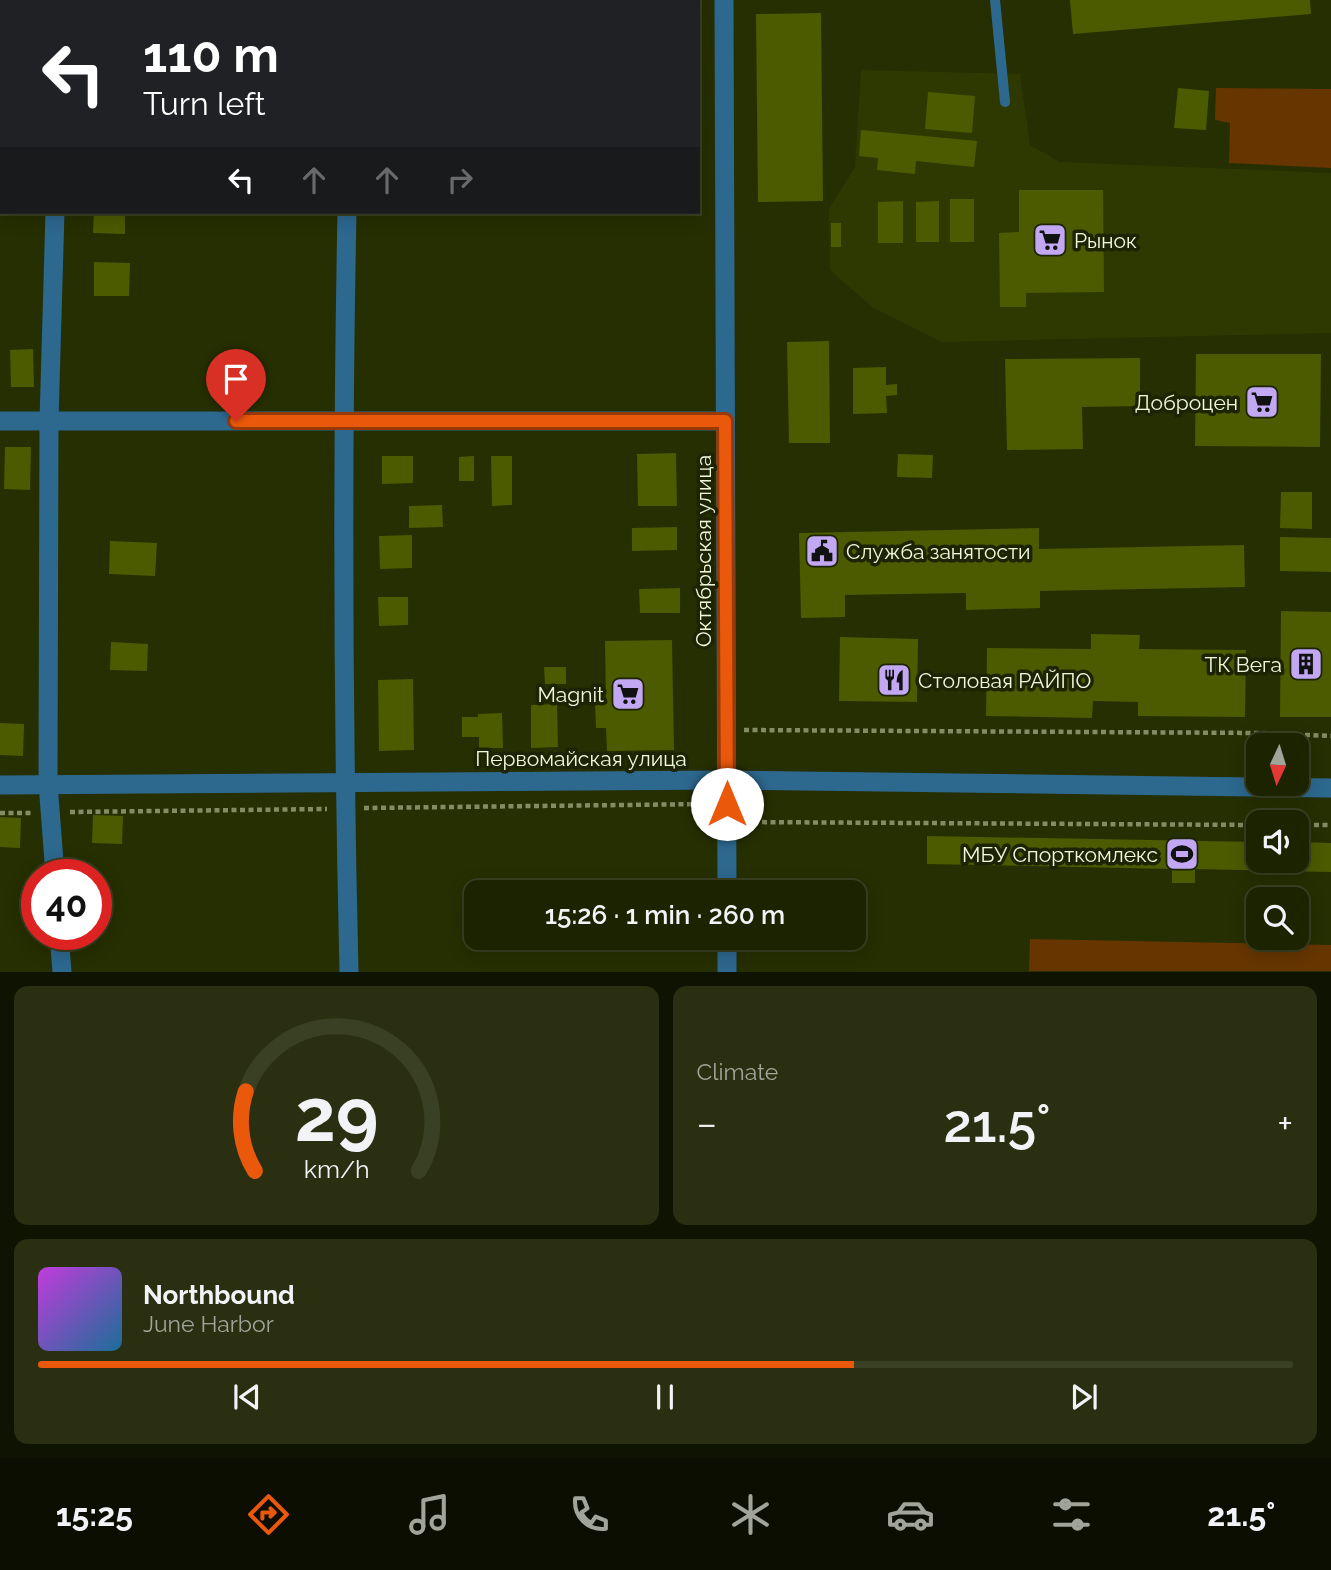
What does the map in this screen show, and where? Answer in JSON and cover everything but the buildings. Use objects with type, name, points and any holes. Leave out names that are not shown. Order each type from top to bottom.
[{"type":"street","name":"Октябрьская улица","points":[[724,0],[727,880]]},
{"type":"street","points":[[54,859],[48,783],[49,421],[55,214]]},
{"type":"street","points":[[347,214],[343,421],[344,782],[349,971]]},
{"type":"street","points":[[0,421],[725,421]]},
{"type":"street","name":"Первомайская улица","points":[[0,785],[727,780],[1331,788]]},
{"type":"street","points":[[60,950],[62,971]]},
{"type":"street","points":[[727,950],[727,971]]},
{"type":"lane","points":[[995,0],[1005,102]]},
{"type":"path","points":[[726,730],[1246,733],[1331,736]]},
{"type":"path","points":[[727,822],[1246,825]]},
{"type":"path","points":[[1309,825],[1331,825]]},
{"type":"shaded area","points":[[861,70],[1020,74],[1030,145],[1060,162],[1331,173],[1331,333],[942,342],[872,307],[830,270],[829,209],[855,167]]},
{"type":"shaded area","points":[[1216,88],[1331,89],[1331,168],[1229,163],[1230,123],[1215,120]]},
{"type":"shaded area","points":[[1030,939],[1246,943],[1246,950],[1309,950],[1309,945],[1331,945],[1331,971],[1029,971]]},
{"type":"place","name":"Рынок","points":[[1050,240]]},
{"type":"place","name":"Доброцен","points":[[1262,402]]},
{"type":"place","name":"Служба занятости","points":[[822,551]]},
{"type":"place","name":"ТК Вега","points":[[1306,664]]},
{"type":"place","name":"Столовая РАЙПО","points":[[894,680]]},
{"type":"place","name":"Magnit","points":[[628,694]]},
{"type":"place","name":"МБУ Спорткомлекс","points":[[1182,854]]},
{"type":"route","points":[[236,421],[725,421],[727,804]]}]
